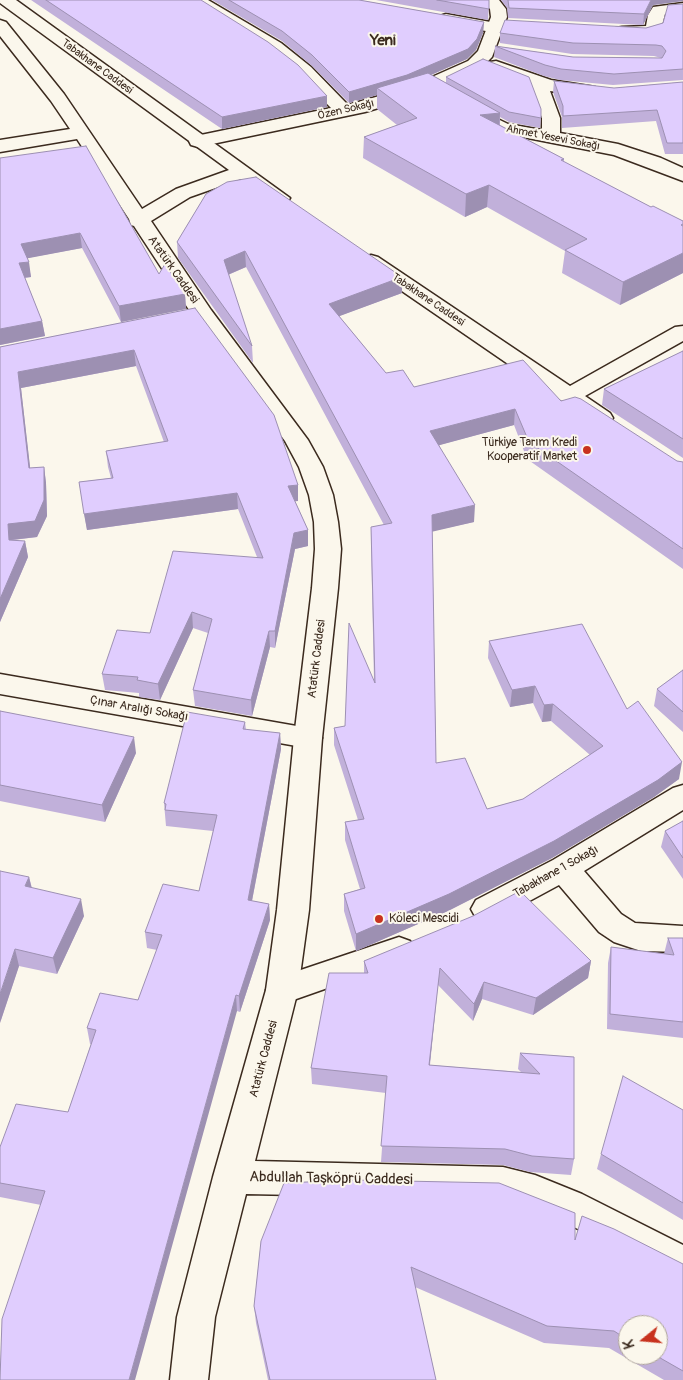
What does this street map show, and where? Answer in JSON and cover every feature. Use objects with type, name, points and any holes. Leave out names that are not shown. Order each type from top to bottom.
[{"type":"street","name":"Tabakhane Caddesi","points":[[6,0],[52,56],[198,141],[299,211]]},
{"type":"street","points":[[197,0],[244,26],[287,56],[344,111]]},
{"type":"street","points":[[491,0],[498,9],[497,26],[491,53],[538,82],[560,87],[605,92]]},
{"type":"street","points":[[612,37],[654,29],[656,15],[659,10],[683,8]]},
{"type":"street","points":[[431,16],[497,26],[517,25]]},
{"type":"street","name":"Atatürk Caddesi","points":[[0,25],[52,56],[83,146],[138,221],[194,316],[296,440],[311,467],[321,495],[326,522],[328,548],[308,738],[293,910],[282,990],[231,1177],[196,1317],[189,1380]]},
{"type":"street","name":"Özen Sokağı","points":[[198,141],[344,111],[429,86],[491,53]]},
{"type":"street","points":[[538,82],[552,118],[551,138]]},
{"type":"street","name":"Ahmet Yesevi Sokağı","points":[[429,86],[503,128],[637,156],[683,175]]},
{"type":"street","points":[[0,146],[83,146]]},
{"type":"street","points":[[0,163],[28,160]]},
{"type":"street","points":[[138,221],[167,201],[183,193],[242,172]]},
{"type":"street","name":"Tabakhane Caddesi","points":[[356,250],[617,428]]},
{"type":"street","points":[[568,396],[683,332]]},
{"type":"street","name":"Çınar Aralığı Sokağı","points":[[0,684],[308,738]]},
{"type":"street","name":"Tabakhane 1 Sokağı","points":[[460,922],[564,868],[683,796]]},
{"type":"street","points":[[564,868],[604,917],[625,933],[641,938],[683,939]]},
{"type":"street","points":[[282,990],[360,966],[426,938]]},
{"type":"street","name":"Abdullah Taşköprü Caddesi","points":[[231,1177],[502,1183],[535,1191],[569,1206],[683,1264]]},
{"type":"building","points":[[46,0],[201,0],[268,42],[298,65],[327,96],[222,117]]},
{"type":"building","points":[[229,0],[359,0],[484,22],[477,39],[468,49],[407,75],[349,92],[312,55],[282,31]]},
{"type":"building","points":[[437,0],[489,0],[489,9]]},
{"type":"building","points":[[508,0],[651,0],[644,14],[509,8]]},
{"type":"building","points":[[683,4],[683,69],[614,74],[561,69],[495,46],[573,57],[662,58],[666,51],[662,46],[656,45],[573,43],[500,33],[505,20],[646,28],[663,23],[668,5]]},
{"type":"building","points":[[483,59],[529,77],[541,109],[541,118],[509,112],[446,77]]},
{"type":"building","points":[[428,73],[500,113],[480,115],[651,207],[653,206],[683,221],[681,225],[683,226],[683,253],[623,282],[565,250],[587,239],[489,185],[466,194],[364,137],[417,118],[377,88]]},
{"type":"building","points":[[554,81],[614,88],[683,82],[683,143],[667,143],[657,110],[563,116],[563,106]]},
{"type":"building","points":[[86,146],[159,274],[165,264],[185,294],[119,306],[80,233],[21,244],[29,262],[19,263],[42,321],[0,329],[0,158]]},
{"type":"building","points":[[256,177],[402,277],[329,304],[386,373],[403,370],[414,387],[523,360],[561,401],[575,397],[581,399],[677,461],[683,462],[683,549],[529,442],[515,409],[430,431],[475,505],[432,515],[436,763],[465,758],[487,809],[523,799],[603,746],[553,704],[544,705],[535,686],[512,690],[489,641],[582,624],[627,709],[638,701],[682,762],[658,780],[554,841],[449,894],[356,934],[344,894],[365,888],[345,822],[364,819],[334,728],[345,726],[349,623],[375,683],[371,527],[392,523],[245,251],[224,260],[252,346],[177,242],[206,194],[227,182]]},
{"type":"building","points":[[195,308],[274,415],[298,485],[288,486],[308,530],[294,533],[275,631],[269,631],[251,700],[193,690],[212,619],[192,612],[158,684],[137,680],[138,677],[102,674],[117,630],[150,633],[173,551],[263,558],[237,493],[84,514],[79,482],[113,478],[106,451],[168,441],[134,350],[18,372],[29,468],[44,467],[44,500],[35,521],[8,524],[9,540],[25,541],[0,599],[0,347]]},
{"type":"building","points":[[683,351],[683,439],[604,389]]},
{"type":"building","points":[[683,670],[683,712],[657,689]]},
{"type":"building","points":[[0,711],[134,737],[102,805],[0,785]]},
{"type":"building","points":[[187,712],[245,722],[243,729],[280,733],[248,900],[269,904],[239,996],[236,995],[129,1380],[0,1380],[2,1319],[45,1191],[0,1183],[0,1147],[16,1104],[68,1112],[96,1030],[87,1028],[100,993],[138,1000],[162,935],[145,932],[163,884],[199,891],[217,815],[165,810],[166,804],[164,803]]},
{"type":"building","points":[[683,821],[683,858],[665,831]]},
{"type":"building","points":[[0,871],[29,877],[25,886],[81,899],[53,958],[15,949],[0,994]]},
{"type":"building","points":[[520,891],[591,961],[536,998],[484,982],[474,1004],[440,968],[429,1065],[540,1074],[520,1053],[574,1057],[574,1159],[532,1156],[505,1149],[381,1146],[387,1076],[311,1068],[329,973],[368,973],[364,961],[473,916]]},
{"type":"building","points":[[668,938],[683,938],[683,1022],[610,1014],[611,947],[674,955]]},
{"type":"building","points":[[623,1076],[683,1110],[683,1203],[601,1154]]},
{"type":"building","points":[[354,1180],[499,1183],[575,1213],[575,1240],[582,1216],[614,1229],[683,1264],[683,1371],[668,1362],[668,1315],[618,1315],[618,1334],[614,1331],[547,1326],[411,1267],[436,1380],[270,1380],[254,1306],[261,1241],[284,1183]]},
{"type":"place","name":"Türkiye Tarım Kredi Kooperatif Market","points":[[587,450]]},
{"type":"place","name":"Köleci Mescidi","points":[[379,919]]},
{"type":"district","name":"Yeni","points":[[383,41]]}]
